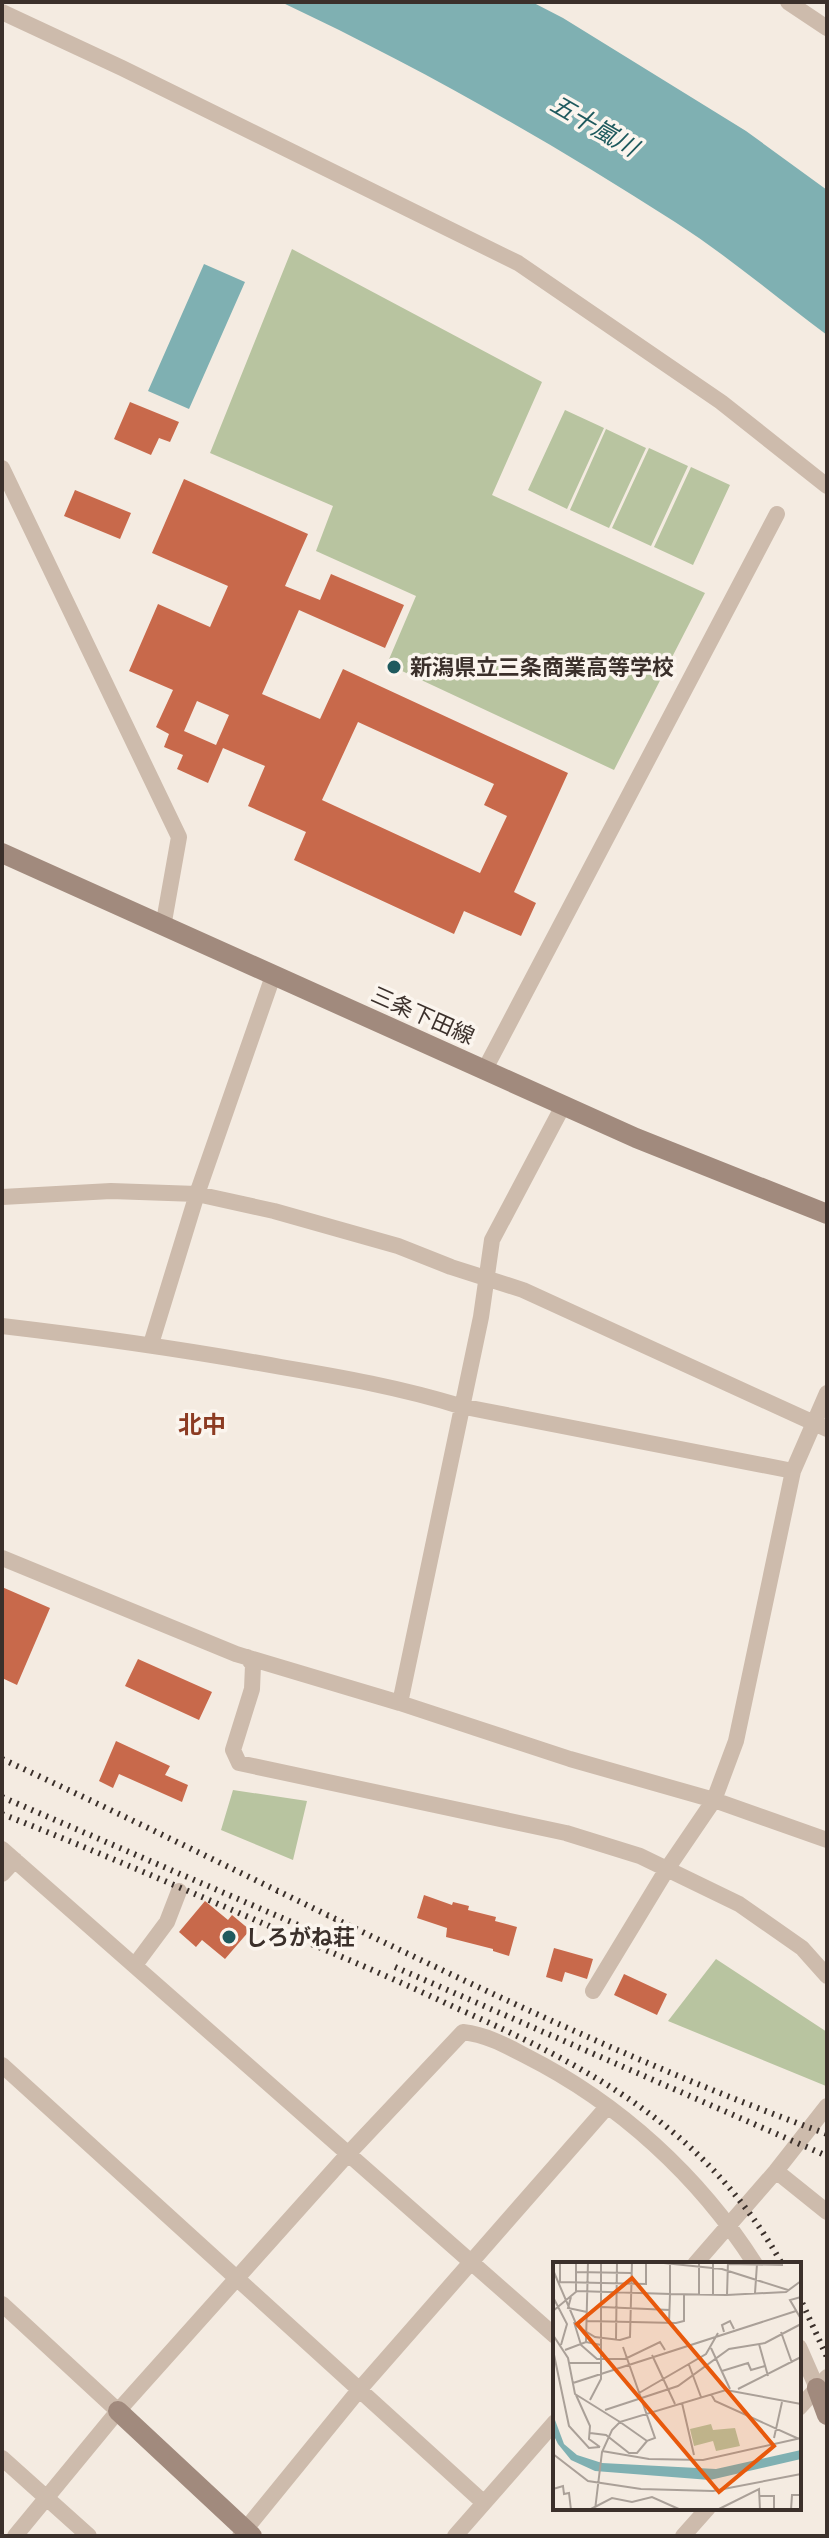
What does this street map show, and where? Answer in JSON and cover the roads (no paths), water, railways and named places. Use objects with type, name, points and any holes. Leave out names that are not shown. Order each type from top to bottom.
[{"type":"main road","name":"三条下田線","points":[[2,853],[636,1138],[827,1214]]},
{"type":"main road","points":[[822,2383],[827,2415]]},
{"type":"main road","points":[[118,2411],[246,2534]]},
{"type":"street","points":[[788,2],[827,28]]},
{"type":"street","points":[[2,12],[518,263],[721,402],[827,486]]},
{"type":"street","points":[[2,468],[179,837],[163,927]]},
{"type":"street","points":[[485,1069],[777,514]]},
{"type":"street","points":[[151,1344],[197,1194],[273,976]]},
{"type":"street","points":[[400,1703],[481,1317],[492,1240],[564,1104]]},
{"type":"street","points":[[2,1197],[111,1191],[197,1194],[274,1211],[384,1242],[523,1290],[821,1427]]},
{"type":"street","points":[[2,1326],[151,1344],[421,1394],[460,1406],[793,1471]]},
{"type":"street","points":[[593,1991],[667,1869],[714,1800],[736,1741],[793,1471],[821,1427],[827,1393]]},
{"type":"street","points":[[2,1558],[82,1593],[247,1657],[570,1759],[714,1800],[827,1840]]},
{"type":"street","points":[[247,1657],[253,1665],[252,1689],[233,1750],[239,1763],[566,1833],[640,1856],[739,1904],[802,1948],[827,1976]]},
{"type":"street","points":[[2,1874],[8,1854],[553,2334]]},
{"type":"street","points":[[135,1965],[167,1922],[179,1891]]},
{"type":"street","points":[[15,2536],[118,2411],[348,2154],[463,2032],[484,2035],[566,2077],[607,2107],[673,2160],[729,2225],[754,2262]]},
{"type":"street","points":[[2,2065],[484,2503]]},
{"type":"street","points":[[697,2262],[776,2171],[827,2106]]},
{"type":"street","points":[[246,2534],[359,2390],[607,2107]]},
{"type":"street","points":[[776,2171],[827,2212]]},
{"type":"street","points":[[2,2304],[118,2411]]},
{"type":"street","points":[[801,2350],[822,2383],[801,2406]]},
{"type":"street","points":[[455,2536],[553,2424]]},
{"type":"street","points":[[2,2458],[89,2536]]},
{"type":"street","points":[[683,2536],[706,2510]]},
{"type":"water","name":"五十嵐川","points":[[281,2],[532,2],[563,18],[746,131],[827,190],[827,335],[695,235],[579,162],[432,78]]},
{"type":"water","points":[[204,264],[245,282],[189,409],[148,391]]},
{"type":"railway","points":[[2,1759],[513,2003],[617,2050],[827,2134]]},
{"type":"railway","points":[[2,1797],[340,1943]]},
{"type":"railway","points":[[2,1814],[398,1982],[552,2053],[598,2079],[641,2107],[681,2139],[718,2175],[752,2217],[781,2262]]},
{"type":"railway","points":[[395,1967],[827,2156]]},
{"type":"railway","points":[[801,2300],[827,2357]]},
{"type":"place","name":"新潟県立三条商業高等学校","points":[[394,667]]},
{"type":"place","name":"しろがね荘","points":[[229,1937]]},
{"type":"district","name":"北中","points":[[202,1425]]}]
